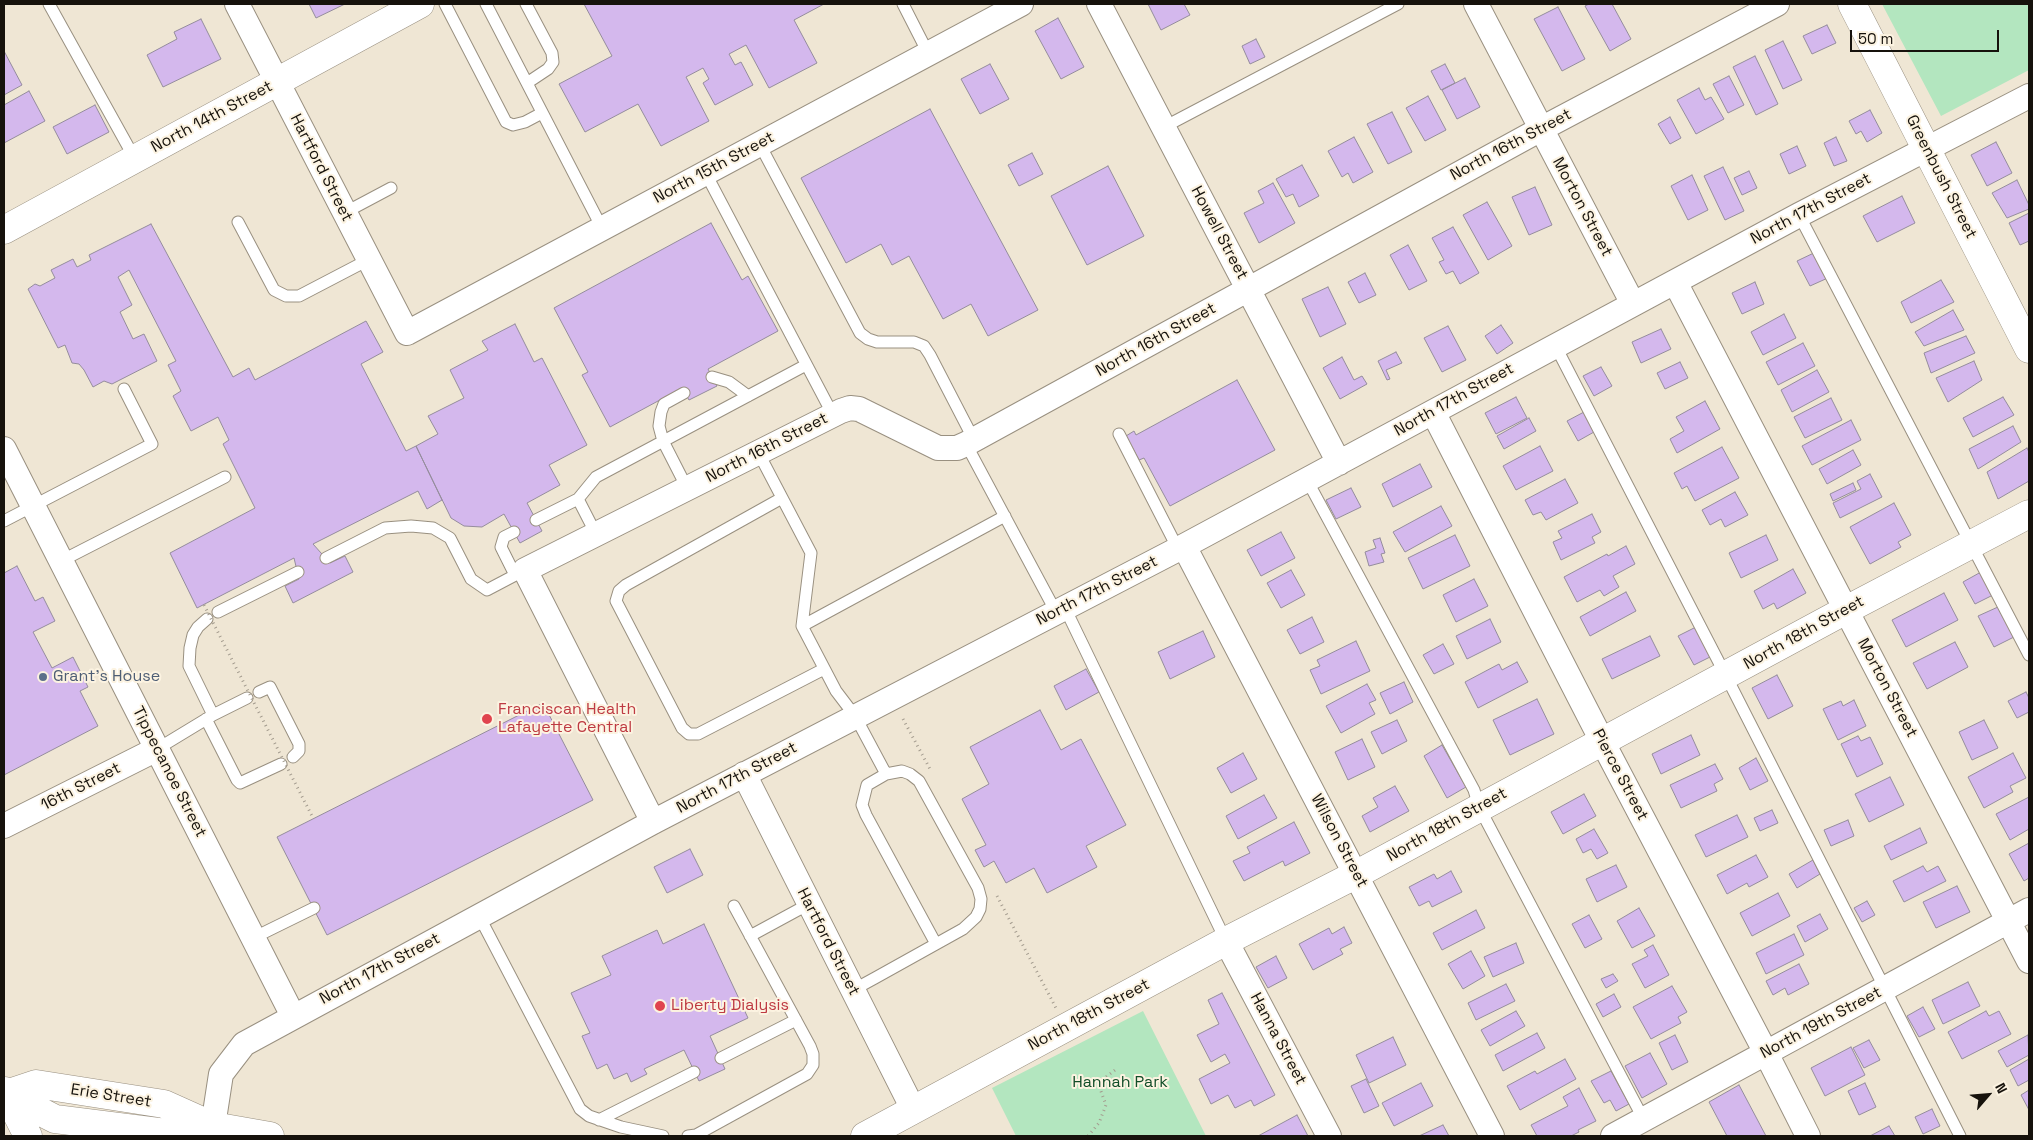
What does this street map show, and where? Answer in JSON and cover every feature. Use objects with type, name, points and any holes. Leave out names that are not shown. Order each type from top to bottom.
[{"type":"main road","name":"North 14th Street","points":[[4,230],[420,4]]},
{"type":"main road","name":"Greenbush Street","points":[[1852,4],[2029,349]]},
{"type":"main road","name":"North 18th Street","points":[[865,1136],[1226,941],[1357,874],[1846,610],[2029,514]]},
{"type":"main road","name":"Erie Street","points":[[5,1092],[36,1084],[164,1104],[214,1126],[270,1136]]},
{"type":"main road","points":[[5,1092],[28,1136]]},
{"type":"street","name":"Hartford Street","points":[[237,4],[406,333]]},
{"type":"street","name":"North 15th Street","points":[[406,333],[1021,4]]},
{"type":"street","name":"Howell Street","points":[[1099,4],[1339,463]]},
{"type":"street","name":"Morton Street","points":[[1476,4],[1633,304]]},
{"type":"street","name":"North 16th Street","points":[[520,572],[758,452],[850,408],[859,409],[938,448],[957,448],[1541,129],[1777,4]]},
{"type":"street","name":"North 17th Street","points":[[214,1126],[221,1074],[244,1044],[293,1016],[653,822],[1181,548],[1555,345],[1926,148],[2029,96]]},
{"type":"street","name":"Morton Street","points":[[1674,282],[2029,961]]},
{"type":"street","name":"Pierce Street","points":[[1433,412],[1808,1136]]},
{"type":"street","name":"Tippecanoe Street","points":[[4,449],[293,1016]]},
{"type":"street","name":"Wilson Street","points":[[1181,548],[1357,874],[1492,1136]]},
{"type":"street","points":[[520,572],[653,822]]},
{"type":"street","name":"16th Street","points":[[4,826],[158,749]]},
{"type":"street","name":"Hartford Street","points":[[744,774],[913,1109]]},
{"type":"street","name":"North 19th Street","points":[[1613,1136],[2029,910]]},
{"type":"street","name":"Hanna Street","points":[[1226,941],[1330,1136]]},
{"type":"lane","points":[[49,4],[135,159]]},
{"type":"lane","points":[[444,4],[506,122],[513,125],[525,122],[542,113]]},
{"type":"lane","points":[[486,4],[602,228]]},
{"type":"lane","points":[[526,4],[552,53],[553,62],[548,69],[527,83]]},
{"type":"lane","points":[[903,4],[928,54]]},
{"type":"lane","points":[[1164,127],[1398,4]]},
{"type":"lane","points":[[759,143],[860,333],[868,340],[877,342],[914,342],[924,346],[930,355],[1005,516],[1060,610],[1226,941]]},
{"type":"lane","points":[[705,172],[833,415]]},
{"type":"lane","points":[[344,213],[391,188]]},
{"type":"lane","points":[[1799,215],[2029,655]]},
{"type":"lane","points":[[238,222],[274,290],[286,296],[299,296],[368,260]]},
{"type":"lane","points":[[1555,345],[1960,1136]]},
{"type":"lane","points":[[536,520],[578,499],[596,477],[806,365]]},
{"type":"lane","points":[[712,377],[729,382],[748,396]]},
{"type":"lane","points":[[4,521],[152,444],[124,389]]},
{"type":"lane","points":[[684,393],[664,404],[660,412],[659,426],[663,441],[687,488]]},
{"type":"lane","points":[[1119,434],[1181,548]]},
{"type":"lane","points":[[758,452],[811,553],[802,626],[836,691],[855,716],[886,774]]},
{"type":"lane","points":[[61,562],[225,477]]},
{"type":"lane","points":[[1307,480],[1474,790],[1479,808],[1644,1120]]},
{"type":"lane","points":[[782,498],[626,585],[619,591],[616,601],[682,728],[689,734],[698,734],[824,669]]},
{"type":"lane","points":[[578,499],[596,534]]},
{"type":"lane","points":[[802,626],[1005,516]]},
{"type":"lane","points":[[326,558],[385,528],[411,526],[433,528],[450,538],[471,579],[487,590],[520,572],[501,547],[504,537],[514,532]]},
{"type":"lane","points":[[218,612],[298,572]]},
{"type":"lane","points":[[207,619],[198,627],[193,635],[189,666],[237,780],[240,783],[244,783],[281,764]]},
{"type":"lane","points":[[259,692],[270,687],[299,744],[299,751],[293,757]]},
{"type":"lane","points":[[158,749],[209,717],[247,698]]},
{"type":"lane","points":[[853,990],[936,944],[970,924],[980,909],[981,899],[978,888],[920,781],[902,771],[886,774],[867,785],[862,805],[936,944]]},
{"type":"lane","points":[[750,936],[809,904]]},
{"type":"lane","points":[[688,1136],[696,1135],[807,1074],[813,1065],[814,1054],[734,906]]},
{"type":"lane","points":[[253,938],[314,908]]},
{"type":"lane","points":[[479,916],[580,1109],[589,1116],[599,1120],[663,1136]]},
{"type":"lane","points":[[721,1058],[796,1020]]},
{"type":"lane","points":[[599,1120],[694,1072]]},
{"type":"path","points":[[204,605],[313,818]]},
{"type":"path","points":[[1088,1136],[1099,1123],[1106,1104],[1098,1083],[1115,1070]]},
{"type":"green space","points":[[1882,4],[2029,4],[2029,70],[1941,116]]},
{"type":"green space","name":"Hannah Park","points":[[1143,1011],[1206,1136],[1016,1136],[992,1088]]},
{"type":"building","points":[[309,4],[345,4],[316,18]]},
{"type":"building","points":[[584,4],[824,4],[794,20],[817,63],[769,88],[746,45],[729,54],[735,65],[741,62],[753,85],[715,105],[703,83],[709,79],[703,68],[686,77],[709,121],[661,146],[638,104],[585,132],[559,84],[612,56]]},
{"type":"building","points":[[1148,4],[1184,4],[1190,15],[1161,30]]},
{"type":"building","points":[[1589,4],[1612,4],[1631,39],[1610,51],[1585,6]]},
{"type":"building","points":[[1558,7],[1585,59],[1562,71],[1534,19]]},
{"type":"building","points":[[1058,18],[1084,67],[1061,79],[1035,31]]},
{"type":"building","points":[[201,19],[221,59],[163,87],[147,55],[177,39],[174,32]]},
{"type":"building","points":[[1827,25],[1836,43],[1812,54],[1803,36]]},
{"type":"building","points":[[1256,39],[1265,57],[1250,64],[1242,46]]},
{"type":"building","points":[[1783,41],[1802,80],[1783,89],[1765,50]]},
{"type":"building","points":[[4,51],[22,85],[4,95]]},
{"type":"building","points":[[1755,56],[1778,104],[1756,115],[1733,67]]},
{"type":"building","points":[[990,64],[1009,99],[980,114],[961,79]]},
{"type":"building","points":[[1445,64],[1455,83],[1441,90],[1431,71]]},
{"type":"building","points":[[1729,76],[1744,105],[1728,113],[1713,84]]},
{"type":"building","points":[[1465,78],[1480,107],[1457,119],[1442,90]]},
{"type":"building","points":[[1699,88],[1705,100],[1711,97],[1724,119],[1696,134],[1677,100]]},
{"type":"building","points":[[29,91],[45,121],[4,143],[4,105]]},
{"type":"building","points":[[1428,96],[1446,130],[1425,141],[1406,108]]},
{"type":"building","points":[[95,105],[109,132],[67,154],[53,127]]},
{"type":"building","points":[[930,109],[1038,310],[988,336],[971,304],[943,319],[909,256],[892,265],[881,244],[846,263],[801,178]]},
{"type":"building","points":[[1870,110],[1882,133],[1867,142],[1861,131],[1856,134],[1849,121]]},
{"type":"building","points":[[1392,112],[1412,152],[1388,164],[1367,124]]},
{"type":"building","points":[[1670,117],[1681,138],[1670,144],[1658,124]]},
{"type":"building","points":[[1354,137],[1373,172],[1353,183],[1348,173],[1342,177],[1328,151]]},
{"type":"building","points":[[1836,137],[1847,161],[1834,166],[1824,143]]},
{"type":"building","points":[[1996,142],[2012,173],[1987,186],[1971,155]]},
{"type":"building","points":[[1797,146],[1806,166],[1789,174],[1780,154]]},
{"type":"building","points":[[1032,153],[1043,174],[1019,186],[1008,165]]},
{"type":"building","points":[[1302,165],[1319,196],[1299,207],[1293,194],[1286,197],[1276,179]]},
{"type":"building","points":[[1108,166],[1144,236],[1087,265],[1051,196]]},
{"type":"building","points":[[1723,167],[1744,211],[1725,220],[1704,176]]},
{"type":"building","points":[[1749,171],[1757,188],[1742,195],[1734,178]]},
{"type":"building","points":[[1692,175],[1708,210],[1688,220],[1671,186]]},
{"type":"building","points":[[2017,180],[2029,205],[2029,209],[2007,218],[1992,193]]},
{"type":"building","points":[[1273,183],[1295,223],[1259,243],[1244,213],[1264,203],[1258,191]]},
{"type":"building","points":[[1535,187],[1552,225],[1529,235],[1512,197]]},
{"type":"building","points":[[1902,196],[1915,223],[1877,242],[1863,216]]},
{"type":"building","points":[[1487,202],[1512,246],[1488,260],[1463,215]]},
{"type":"building","points":[[2029,213],[2029,241],[2020,245],[2009,223]]},
{"type":"building","points":[[711,223],[742,280],[748,276],[778,331],[708,369],[717,386],[689,400],[682,388],[610,427],[582,375],[588,372],[554,308]]},
{"type":"building","points":[[151,224],[233,377],[249,368],[255,380],[366,321],[383,352],[361,364],[406,451],[416,446],[442,500],[427,509],[418,491],[313,544],[330,563],[345,556],[353,572],[293,603],[285,586],[299,579],[294,558],[197,608],[170,553],[255,508],[223,444],[229,440],[218,417],[191,431],[173,396],[181,391],[168,365],[176,361],[129,270],[118,277],[132,305],[120,312],[133,339],[144,334],[157,361],[112,384],[104,381],[93,387],[79,364],[72,363],[65,345],[58,348],[28,289],[35,284],[40,286],[55,278],[51,270],[73,259],[77,267],[91,260],[89,255]]},
{"type":"building","points":[[1453,227],[1479,273],[1460,284],[1453,271],[1446,274],[1439,262],[1444,260],[1432,238]]},
{"type":"building","points":[[1408,245],[1427,281],[1409,290],[1390,255]]},
{"type":"building","points":[[1818,251],[1830,277],[1810,286],[1797,261]]},
{"type":"building","points":[[1365,273],[1376,295],[1359,303],[1348,282]]},
{"type":"building","points":[[1941,280],[1954,302],[1911,323],[1901,302]]},
{"type":"building","points":[[1755,282],[1764,304],[1742,314],[1732,293]]},
{"type":"building","points":[[1328,287],[1346,324],[1320,337],[1302,299]]},
{"type":"building","points":[[1953,310],[1964,330],[1924,346],[1915,332]]},
{"type":"building","points":[[1784,314],[1796,338],[1763,355],[1751,332]]},
{"type":"building","points":[[515,324],[534,362],[542,358],[587,445],[549,465],[560,485],[527,503],[542,531],[520,543],[504,514],[482,527],[464,526],[451,518],[416,446],[438,434],[428,416],[464,398],[450,370],[488,350],[482,341]]},
{"type":"building","points":[[1501,325],[1513,343],[1497,354],[1485,336]]},
{"type":"building","points":[[1448,326],[1466,360],[1442,372],[1424,338]]},
{"type":"building","points":[[1661,329],[1671,349],[1641,363],[1632,342]]},
{"type":"building","points":[[1966,336],[1975,353],[1931,373],[1924,353]]},
{"type":"building","points":[[1803,343],[1815,366],[1778,385],[1766,362]]},
{"type":"building","points":[[1396,352],[1402,363],[1386,370],[1390,379],[1387,380],[1378,361]]},
{"type":"building","points":[[1342,357],[1354,380],[1362,376],[1367,384],[1340,399],[1323,368]]},
{"type":"building","points":[[1974,361],[1982,380],[1948,402],[1936,378]]},
{"type":"building","points":[[1680,362],[1688,378],[1665,389],[1657,373]]},
{"type":"building","points":[[1601,367],[1612,386],[1594,396],[1583,376]]},
{"type":"building","points":[[1817,370],[1829,392],[1792,412],[1781,390]]},
{"type":"building","points":[[1237,380],[1275,450],[1170,506],[1144,458],[1139,460],[1126,436],[1134,431],[1136,435]]},
{"type":"building","points":[[1516,397],[1527,418],[1496,434],[1485,413]]},
{"type":"building","points":[[2003,397],[2014,415],[1973,437],[1963,418]]},
{"type":"building","points":[[1831,398],[1842,420],[1805,438],[1794,417]]},
{"type":"building","points":[[1705,401],[1720,429],[1677,453],[1670,439],[1684,431],[1676,417]]},
{"type":"building","points":[[1584,412],[1594,432],[1578,441],[1567,421]]},
{"type":"building","points":[[1529,418],[1536,431],[1504,449],[1497,436]]},
{"type":"building","points":[[1851,420],[1861,440],[1812,465],[1802,446]]},
{"type":"building","points":[[2013,426],[2021,442],[1978,469],[1969,449]]},
{"type":"building","points":[[1540,446],[1553,471],[1516,490],[1503,466]]},
{"type":"building","points":[[1722,447],[1739,478],[1695,501],[1687,486],[1682,489],[1674,473]]},
{"type":"building","points":[[2027,448],[2029,452],[2029,481],[1998,499],[1987,472]]},
{"type":"building","points":[[1853,450],[1861,465],[1827,484],[1819,469]]},
{"type":"building","points":[[1420,464],[1432,487],[1393,507],[1382,484]]},
{"type":"building","points":[[1870,474],[1882,497],[1840,518],[1833,503],[1861,489],[1857,481]]},
{"type":"building","points":[[1565,479],[1578,503],[1546,520],[1541,512],[1533,515],[1525,500]]},
{"type":"building","points":[[1853,483],[1856,490],[1833,501],[1830,494]]},
{"type":"building","points":[[1351,488],[1361,507],[1336,519],[1326,500]]},
{"type":"building","points":[[1735,492],[1748,515],[1725,527],[1721,519],[1710,525],[1702,510]]},
{"type":"building","points":[[1894,503],[1911,535],[1898,542],[1901,547],[1870,564],[1850,527]]},
{"type":"building","points":[[1441,506],[1452,526],[1405,552],[1393,532]]},
{"type":"building","points":[[1592,514],[1601,532],[1592,537],[1595,543],[1561,560],[1553,542],[1562,538],[1558,531]]},
{"type":"building","points":[[1281,532],[1295,558],[1261,576],[1247,550]]},
{"type":"building","points":[[1455,535],[1470,566],[1423,589],[1408,558]]},
{"type":"building","points":[[1766,535],[1778,560],[1741,578],[1729,553]]},
{"type":"building","points":[[1380,538],[1385,553],[1381,554],[1384,562],[1369,566],[1365,552],[1376,548],[1373,540]]},
{"type":"building","points":[[1626,546],[1635,564],[1613,576],[1619,587],[1604,596],[1600,590],[1577,602],[1564,577]]},
{"type":"building","name":"Grant's House","points":[[17,566],[35,601],[43,597],[55,621],[33,632],[52,668],[73,657],[88,687],[80,691],[98,726],[4,775],[4,573]]},
{"type":"building","points":[[1793,569],[1806,593],[1777,609],[1774,603],[1763,609],[1754,591]]},
{"type":"building","points":[[1291,570],[1305,595],[1281,608],[1267,583]]},
{"type":"building","points":[[1981,572],[1993,595],[1975,604],[1963,582]]},
{"type":"building","points":[[1474,579],[1488,606],[1456,622],[1443,595]]},
{"type":"building","points":[[1626,592],[1636,611],[1590,636],[1580,617]]},
{"type":"building","points":[[1944,593],[1958,620],[1906,647],[1892,620]]},
{"type":"building","points":[[1998,607],[2014,637],[1994,647],[1978,616]]},
{"type":"building","points":[[1312,617],[1324,642],[1300,654],[1287,630]]},
{"type":"building","points":[[1490,619],[1501,642],[1467,659],[1456,636]]},
{"type":"building","points":[[1696,627],[1712,656],[1694,665],[1678,636]]},
{"type":"building","points":[[1203,631],[1215,657],[1170,679],[1158,652]]},
{"type":"building","points":[[1650,636],[1660,656],[1612,679],[1602,659]]},
{"type":"building","points":[[1356,641],[1370,671],[1321,694],[1310,670],[1320,666],[1317,660]]},
{"type":"building","points":[[1955,642],[1968,667],[1927,689],[1913,663]]},
{"type":"building","points":[[1443,644],[1454,664],[1434,674],[1423,655]]},
{"type":"building","points":[[1517,662],[1528,682],[1478,708],[1465,682],[1499,664],[1502,670]]},
{"type":"building","points":[[1086,669],[1099,692],[1066,710],[1054,686]]},
{"type":"building","points":[[1777,675],[1793,706],[1768,719],[1752,688]]},
{"type":"building","points":[[1404,682],[1413,702],[1390,714],[1380,693]]},
{"type":"building","points":[[1367,684],[1376,700],[1369,703],[1375,714],[1341,733],[1326,706]]},
{"type":"building","points":[[2026,692],[2029,698],[2029,712],[2017,718],[2008,701]]},
{"type":"building","points":[[1537,699],[1554,734],[1510,755],[1493,720]]},
{"type":"building","points":[[1854,700],[1866,726],[1838,740],[1823,709],[1841,701],[1843,706]]},
{"type":"building","points":[[543,703],[593,800],[327,935],[277,837]]},
{"type":"building","points":[[1040,710],[1061,750],[1081,739],[1126,825],[1086,846],[1097,867],[1047,893],[1034,868],[1006,883],[994,861],[984,867],[975,850],[986,845],[962,799],[989,784],[970,747]]},
{"type":"building","points":[[1397,720],[1407,741],[1382,754],[1371,732]]},
{"type":"building","points":[[1984,720],[1998,748],[1972,760],[1959,732]]},
{"type":"building","points":[[1691,735],[1700,755],[1661,774],[1652,754]]},
{"type":"building","points":[[1858,736],[1861,741],[1870,737],[1883,764],[1857,777],[1841,744]]},
{"type":"building","points":[[1362,739],[1375,767],[1348,780],[1335,752]]},
{"type":"building","points":[[1442,745],[1466,787],[1447,798],[1424,756]]},
{"type":"building","points":[[1243,753],[1257,779],[1231,793],[1217,768]]},
{"type":"building","points":[[2013,753],[2026,778],[2010,786],[2013,792],[1984,808],[1968,777]]},
{"type":"building","points":[[1756,758],[1768,781],[1750,790],[1739,768]]},
{"type":"building","points":[[1715,764],[1723,779],[1714,784],[1717,791],[1681,808],[1670,785]]},
{"type":"building","points":[[1890,777],[1904,805],[1869,822],[1855,794]]},
{"type":"building","points":[[1395,786],[1409,811],[1370,832],[1362,816],[1378,807],[1373,798]]},
{"type":"building","points":[[1584,794],[1596,816],[1563,834],[1551,812]]},
{"type":"building","points":[[1264,795],[1277,818],[1238,839],[1226,816]]},
{"type":"building","points":[[2029,797],[2029,829],[2010,840],[1996,814]]},
{"type":"building","points":[[1772,810],[1778,823],[1760,831],[1754,818]]},
{"type":"building","points":[[1737,815],[1748,837],[1706,857],[1695,835]]},
{"type":"building","points":[[1848,820],[1854,836],[1831,846],[1824,830]]},
{"type":"building","points":[[1294,822],[1310,853],[1285,866],[1283,861],[1244,881],[1233,861],[1250,853],[1247,847]]},
{"type":"building","points":[[1920,828],[1927,843],[1891,860],[1884,846]]},
{"type":"building","points":[[1594,829],[1608,853],[1597,859],[1591,849],[1583,853],[1576,839]]},
{"type":"building","points":[[2029,843],[2029,878],[2024,881],[2009,854]]},
{"type":"building","points":[[690,849],[703,875],[667,893],[654,867]]},
{"type":"building","points":[[1756,855],[1768,877],[1749,887],[1747,883],[1727,894],[1717,875]]},
{"type":"building","points":[[1813,860],[1820,874],[1797,888],[1789,874]]},
{"type":"building","points":[[1616,865],[1627,887],[1597,902],[1586,879]]},
{"type":"building","points":[[1923,866],[1927,872],[1938,866],[1946,881],[1904,902],[1893,881]]},
{"type":"building","points":[[1451,871],[1462,892],[1432,907],[1429,901],[1419,906],[1409,887],[1434,874],[1437,879]]},
{"type":"building","points":[[1957,886],[1970,912],[1936,928],[1923,902]]},
{"type":"building","points":[[1778,893],[1790,916],[1752,936],[1740,913]]},
{"type":"building","points":[[1867,901],[1875,915],[1862,922],[1854,908]]},
{"type":"building","points":[[1639,908],[1655,936],[1632,948],[1617,921]]},
{"type":"building","points":[[1476,910],[1485,928],[1442,950],[1433,933]]},
{"type":"building","points":[[1820,914],[1828,929],[1805,942],[1797,926]]},
{"type":"building","points":[[1589,915],[1602,939],[1585,948],[1572,924]]},
{"type":"building","name":"Liberty Dialysis","points":[[704,924],[748,1018],[710,1036],[725,1069],[699,1081],[684,1050],[644,1069],[647,1074],[631,1082],[627,1073],[614,1079],[607,1064],[597,1069],[582,1036],[590,1033],[571,993],[611,975],[602,956],[657,930],[663,944]]},
{"type":"building","points":[[1344,927],[1352,943],[1340,949],[1343,954],[1313,970],[1299,944],[1329,928],[1332,934]]},
{"type":"building","points":[[1794,934],[1804,955],[1766,974],[1756,953]]},
{"type":"building","points":[[1516,943],[1524,963],[1493,977],[1484,957]]},
{"type":"building","points":[[1653,945],[1669,975],[1645,988],[1632,964],[1648,956],[1644,950]]},
{"type":"building","points":[[1471,951],[1485,976],[1463,989],[1448,964]]},
{"type":"building","points":[[1276,956],[1287,978],[1268,988],[1256,967]]},
{"type":"building","points":[[1799,964],[1809,984],[1788,995],[1785,988],[1773,995],[1766,981]]},
{"type":"building","points":[[1613,974],[1618,981],[1606,988],[1601,979]]},
{"type":"building","points":[[1968,982],[1980,1006],[1943,1024],[1932,1000]]},
{"type":"building","points":[[1506,984],[1515,1001],[1476,1020],[1468,1003]]},
{"type":"building","points":[[1672,986],[1687,1012],[1678,1017],[1681,1023],[1651,1039],[1633,1007]]},
{"type":"building","points":[[1222,993],[1275,1095],[1254,1106],[1251,1100],[1235,1108],[1228,1095],[1211,1104],[1199,1079],[1230,1063],[1225,1054],[1211,1062],[1197,1035],[1219,1024],[1208,1000]]},
{"type":"building","points":[[1614,994],[1621,1007],[1603,1017],[1596,1004]]},
{"type":"building","points":[[1923,1007],[1935,1029],[1919,1037],[1907,1016]]},
{"type":"building","points":[[1516,1011],[1525,1026],[1490,1046],[1481,1030]]},
{"type":"building","points":[[1986,1011],[1989,1016],[1999,1011],[2011,1034],[1962,1059],[1948,1032]]},
{"type":"building","points":[[1537,1033],[1545,1048],[1503,1071],[1495,1055]]},
{"type":"building","points":[[1675,1035],[1688,1062],[1672,1070],[1659,1043]]},
{"type":"building","points":[[2028,1035],[2029,1055],[2007,1067],[1998,1051]]},
{"type":"building","points":[[1393,1037],[1406,1065],[1369,1083],[1356,1055]]},
{"type":"building","points":[[1869,1040],[1880,1060],[1864,1068],[1853,1048]]},
{"type":"building","points":[[1851,1047],[1865,1075],[1825,1096],[1811,1068]]},
{"type":"building","points":[[1650,1053],[1667,1084],[1642,1098],[1625,1066]]},
{"type":"building","points":[[1565,1059],[1576,1079],[1520,1110],[1507,1086],[1535,1071],[1537,1074]]},
{"type":"building","points":[[2029,1059],[2029,1080],[2018,1086],[2010,1070]]},
{"type":"building","points":[[1611,1071],[1629,1104],[1616,1111],[1610,1100],[1604,1103],[1591,1081]]},
{"type":"building","points":[[1366,1079],[1379,1106],[1364,1113],[1351,1086]]},
{"type":"building","points":[[1421,1083],[1433,1106],[1394,1126],[1382,1103]]},
{"type":"building","points":[[1865,1083],[1876,1107],[1859,1115],[1848,1091]]},
{"type":"building","points":[[1739,1085],[1766,1136],[1727,1136],[1709,1102]]},
{"type":"building","points":[[1579,1088],[1596,1121],[1578,1130],[1579,1132],[1571,1136],[1537,1136],[1531,1125],[1568,1106],[1563,1097]]},
{"type":"building","points":[[2029,1090],[2029,1110],[2021,1095]]},
{"type":"building","points":[[1932,1109],[1940,1126],[1923,1134],[1915,1117]]},
{"type":"building","points":[[1297,1115],[1308,1136],[1258,1136]]},
{"type":"building","points":[[1443,1125],[1449,1136],[1419,1136]]},
{"type":"building","points":[[1889,1126],[1895,1136],[1870,1136]]},
{"type":"place","name":"Grant's House","points":[[43,677]]},
{"type":"place","name":"Franciscan Health Lafayette Central","points":[[487,719]]},
{"type":"place","name":"Liberty Dialysis","points":[[660,1006]]}]
